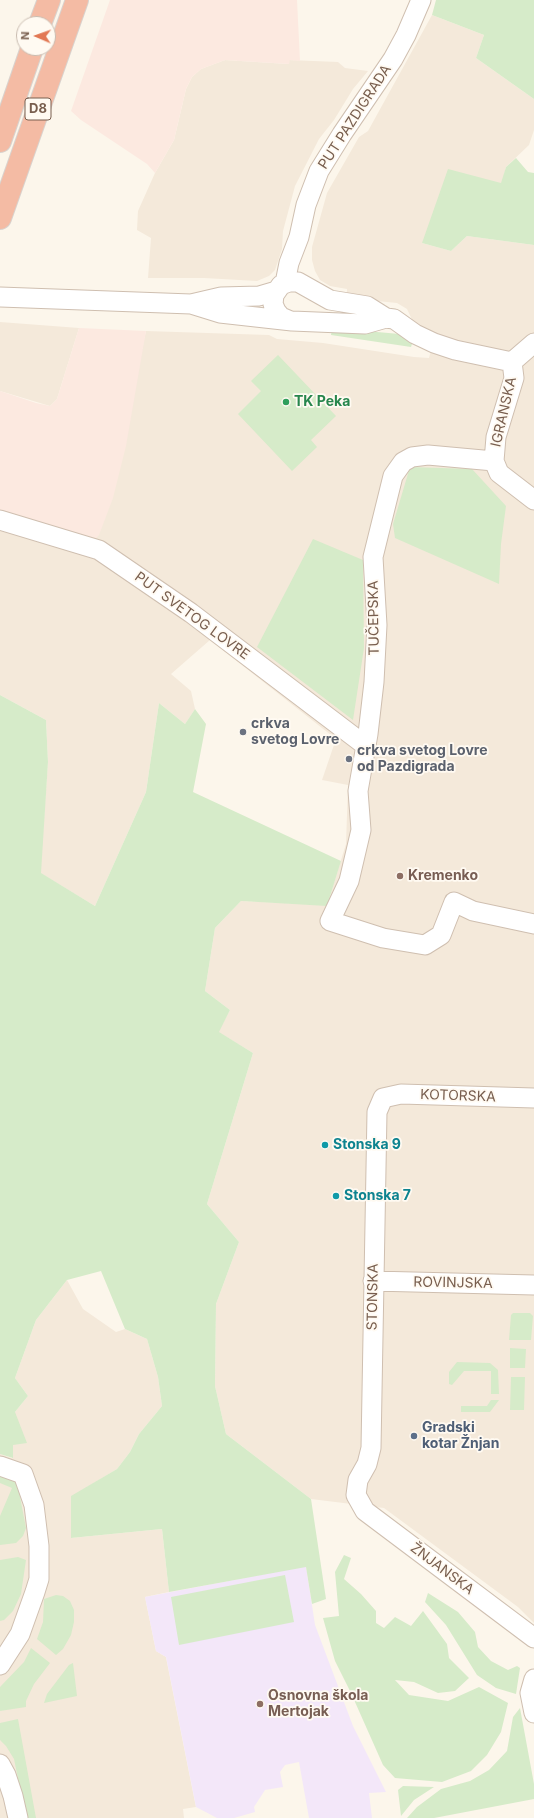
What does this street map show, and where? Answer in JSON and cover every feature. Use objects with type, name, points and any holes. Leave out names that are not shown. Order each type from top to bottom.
[{"type":"highway","name":"D8","points":[[0,218],[77,0]]},
{"type":"highway","name":"D8","points":[[0,141],[29,56]]},
{"type":"street","name":"PUT PAZDIGRADA","points":[[293,286],[289,263],[299,237],[306,205],[319,171],[393,59],[406,35],[421,0]]},
{"type":"street","points":[[293,286],[313,301],[311,309],[307,315],[292,320],[278,314],[274,308],[273,299],[293,286]]},
{"type":"street","points":[[191,304],[221,297],[258,296],[293,286],[330,300],[367,306],[386,318]]},
{"type":"street","points":[[0,297],[191,304],[220,313],[292,320],[365,324],[386,318],[394,319],[415,334],[434,344],[512,362],[517,356],[534,343]]},
{"type":"street","name":"IGRANSKA","points":[[494,462],[496,436],[514,378],[512,362]]},
{"type":"street","name":"TUČEPSKA","points":[[494,462],[428,455],[412,457],[404,462],[393,476],[373,557],[377,625],[374,682],[366,746],[358,790],[361,830],[349,881],[330,921],[383,938],[424,945],[441,934],[454,902],[473,911],[534,924]]},
{"type":"street","points":[[494,462],[500,473],[534,500]]},
{"type":"street","name":"PUT SVETOG LOVRE","points":[[0,520],[99,550],[190,613],[366,746]]},
{"type":"street","name":"KOTORSKA","points":[[383,1098],[401,1094],[534,1098]]},
{"type":"street","name":"STONSKA","points":[[356,1495],[358,1480],[368,1464],[371,1448],[377,1112],[383,1098]]},
{"type":"street","name":"ROVINJSKA","points":[[373,1281],[534,1285]]},
{"type":"street","points":[[0,1466],[23,1474],[34,1505],[39,1546],[39,1579],[20,1634],[0,1665]]},
{"type":"street","name":"ŽNJANSKA","points":[[356,1495],[365,1511],[534,1638]]},
{"type":"street","points":[[534,1679],[530,1693],[534,1713]]},
{"type":"street","points":[[0,1764],[6,1775],[18,1818]]},
{"type":"shaded area","points":[[110,0],[297,0],[300,61],[290,60],[289,64],[225,60],[201,69],[192,77],[186,89],[174,140],[155,173],[147,164],[81,120],[71,111]]},
{"type":"shaded area","points":[[432,15],[484,35],[476,58],[534,99],[534,130],[529,145],[506,167],[502,184],[422,243],[451,251],[467,236],[534,245],[534,1623],[518,1607],[384,1508],[311,1499],[226,1434],[215,1386],[216,1304],[239,1242],[207,1204],[253,1053],[218,1032],[230,1010],[205,991],[215,928],[241,901],[327,905],[346,844],[348,785],[322,780],[336,739],[210,640],[171,674],[191,691],[195,709],[185,724],[159,703],[146,792],[95,906],[40,873],[48,762],[46,720],[0,695],[0,512],[136,377],[146,331],[269,335],[277,339],[323,343],[429,358],[435,334],[416,328],[407,309],[397,303],[347,298],[347,289],[330,286],[320,280],[315,271],[312,260],[312,247],[327,193],[359,137],[368,131]]},
{"type":"shaded area","points":[[225,60],[289,64],[289,60],[338,62],[345,68],[368,71],[353,89],[334,120],[319,139],[295,186],[283,231],[282,249],[275,270],[269,276],[257,281],[204,278],[148,278],[151,238],[137,230],[138,211],[155,173],[174,140],[186,89],[192,77],[201,69]]},
{"type":"shaded area","points":[[0,322],[79,328],[57,399],[50,406],[0,391]]},
{"type":"shaded area","points":[[79,328],[146,331],[126,446],[113,498],[99,535],[91,544],[0,512],[0,391],[50,406],[57,399]]},
{"type":"shaded area","points":[[67,1280],[83,1309],[116,1332],[125,1329],[147,1339],[158,1377],[162,1406],[139,1434],[130,1452],[117,1469],[71,1497],[71,1538],[162,1529],[169,1592],[145,1597],[156,1651],[166,1657],[196,1807],[183,1809],[184,1818],[0,1818],[0,1454],[12,1458],[15,1412],[28,1396],[15,1378],[36,1320]]},
{"type":"shaded area","name":"Osnovna škola Mertojak","points":[[306,1566],[315,1625],[353,1726],[386,1792],[369,1793],[372,1818],[309,1818],[299,1762],[285,1765],[280,1772],[283,1787],[265,1790],[254,1807],[255,1812],[234,1818],[217,1818],[196,1807],[166,1657],[156,1651],[145,1597]]},
{"type":"green space","points":[[436,0],[534,0],[534,99],[476,58],[484,35],[432,15]]},
{"type":"green space","points":[[516,158],[528,172],[534,173],[534,245],[467,236],[451,251],[422,243],[448,169],[501,183],[506,167]]},
{"type":"green space","points":[[332,328],[411,335],[413,341],[411,347],[331,335]]},
{"type":"green space","name":"TK Peka","points":[[278,355],[336,416],[311,440],[317,447],[292,471],[238,414],[261,391],[251,381]]},
{"type":"green space","points":[[410,467],[472,469],[506,506],[501,544],[499,584],[395,538],[393,524]]},
{"type":"green space","points":[[313,539],[363,560],[364,648],[353,720],[257,647]]},
{"type":"green space","points":[[0,695],[46,720],[48,762],[41,873],[95,906],[146,792],[159,703],[185,724],[195,709],[206,724],[193,792],[341,861],[327,906],[241,901],[215,928],[205,991],[230,1010],[219,1032],[253,1053],[207,1204],[239,1242],[216,1304],[215,1386],[226,1434],[311,1499],[326,1599],[312,1604],[306,1567],[169,1592],[162,1529],[71,1538],[71,1496],[117,1469],[130,1452],[139,1434],[162,1406],[158,1377],[147,1339],[125,1329],[101,1271],[67,1280],[36,1320],[15,1378],[28,1396],[15,1412],[27,1443],[13,1445],[13,1458],[0,1454]]},
{"type":"green space","points":[[513,1313],[530,1313],[533,1316],[531,1340],[509,1340],[511,1315]]},
{"type":"green space","points":[[510,1348],[526,1349],[525,1368],[510,1368]]},
{"type":"green space","points":[[457,1362],[490,1363],[498,1370],[499,1394],[491,1394],[491,1371],[464,1371],[452,1385],[449,1384],[449,1372]]},
{"type":"green space","points":[[511,1377],[525,1377],[524,1410],[510,1410]]},
{"type":"green space","points":[[491,1400],[499,1400],[490,1412],[461,1412],[461,1406],[487,1406]]},
{"type":"green space","points":[[0,1470],[16,1476],[26,1528],[23,1536],[16,1543],[0,1545],[0,1516],[12,1488],[0,1483]]},
{"type":"green space","points":[[344,1555],[351,1558],[344,1579],[361,1594],[376,1611],[376,1623],[384,1628],[395,1617],[411,1626],[423,1611],[447,1644],[449,1658],[469,1678],[455,1691],[438,1693],[414,1682],[395,1680],[409,1695],[448,1701],[479,1687],[508,1703],[501,1732],[487,1755],[471,1771],[442,1782],[395,1778],[383,1765],[335,1661],[323,1618],[339,1616],[335,1572]]},
{"type":"green space","points":[[18,1557],[26,1560],[21,1594],[13,1611],[4,1620],[0,1621],[0,1560]]},
{"type":"green space","points":[[285,1575],[294,1622],[179,1645],[171,1597]]},
{"type":"green space","points":[[428,1593],[458,1612],[475,1632],[478,1647],[491,1661],[508,1670],[517,1666],[520,1668],[516,1694],[496,1688],[477,1675],[446,1625],[425,1602]]},
{"type":"green space","points":[[56,1595],[63,1596],[70,1601],[74,1610],[74,1622],[71,1635],[63,1649],[56,1655],[37,1639],[43,1622],[44,1599]]},
{"type":"green space","points":[[31,1648],[50,1663],[34,1684],[26,1701],[26,1707],[0,1711],[0,1687],[24,1662]]},
{"type":"green space","points":[[73,1663],[77,1696],[44,1703],[47,1694],[69,1665]]},
{"type":"green space","points":[[520,1708],[534,1784],[534,1799],[434,1818],[407,1818],[417,1807],[441,1789],[470,1781],[489,1770],[507,1751],[513,1717]]},
{"type":"green space","points":[[18,1719],[36,1818],[26,1818],[14,1759],[6,1746],[0,1740],[0,1723]]},
{"type":"green space","points":[[403,1786],[434,1787],[414,1800],[401,1816],[398,1790]]},
{"type":"place","name":"TK Peka","points":[[286,402]]},
{"type":"place","name":"crkva svetog Lovre","points":[[243,732]]},
{"type":"place","name":"crkva svetog Lovre od Pazdigrada","points":[[349,759]]},
{"type":"place","name":"Kremenko","points":[[400,876]]},
{"type":"place","name":"Stonska 9","points":[[325,1145]]},
{"type":"place","name":"Stonska 7","points":[[336,1196]]},
{"type":"place","name":"Gradski kotar Žnjan","points":[[414,1436]]},
{"type":"place","name":"Osnovna škola Mertojak","points":[[260,1704]]}]
